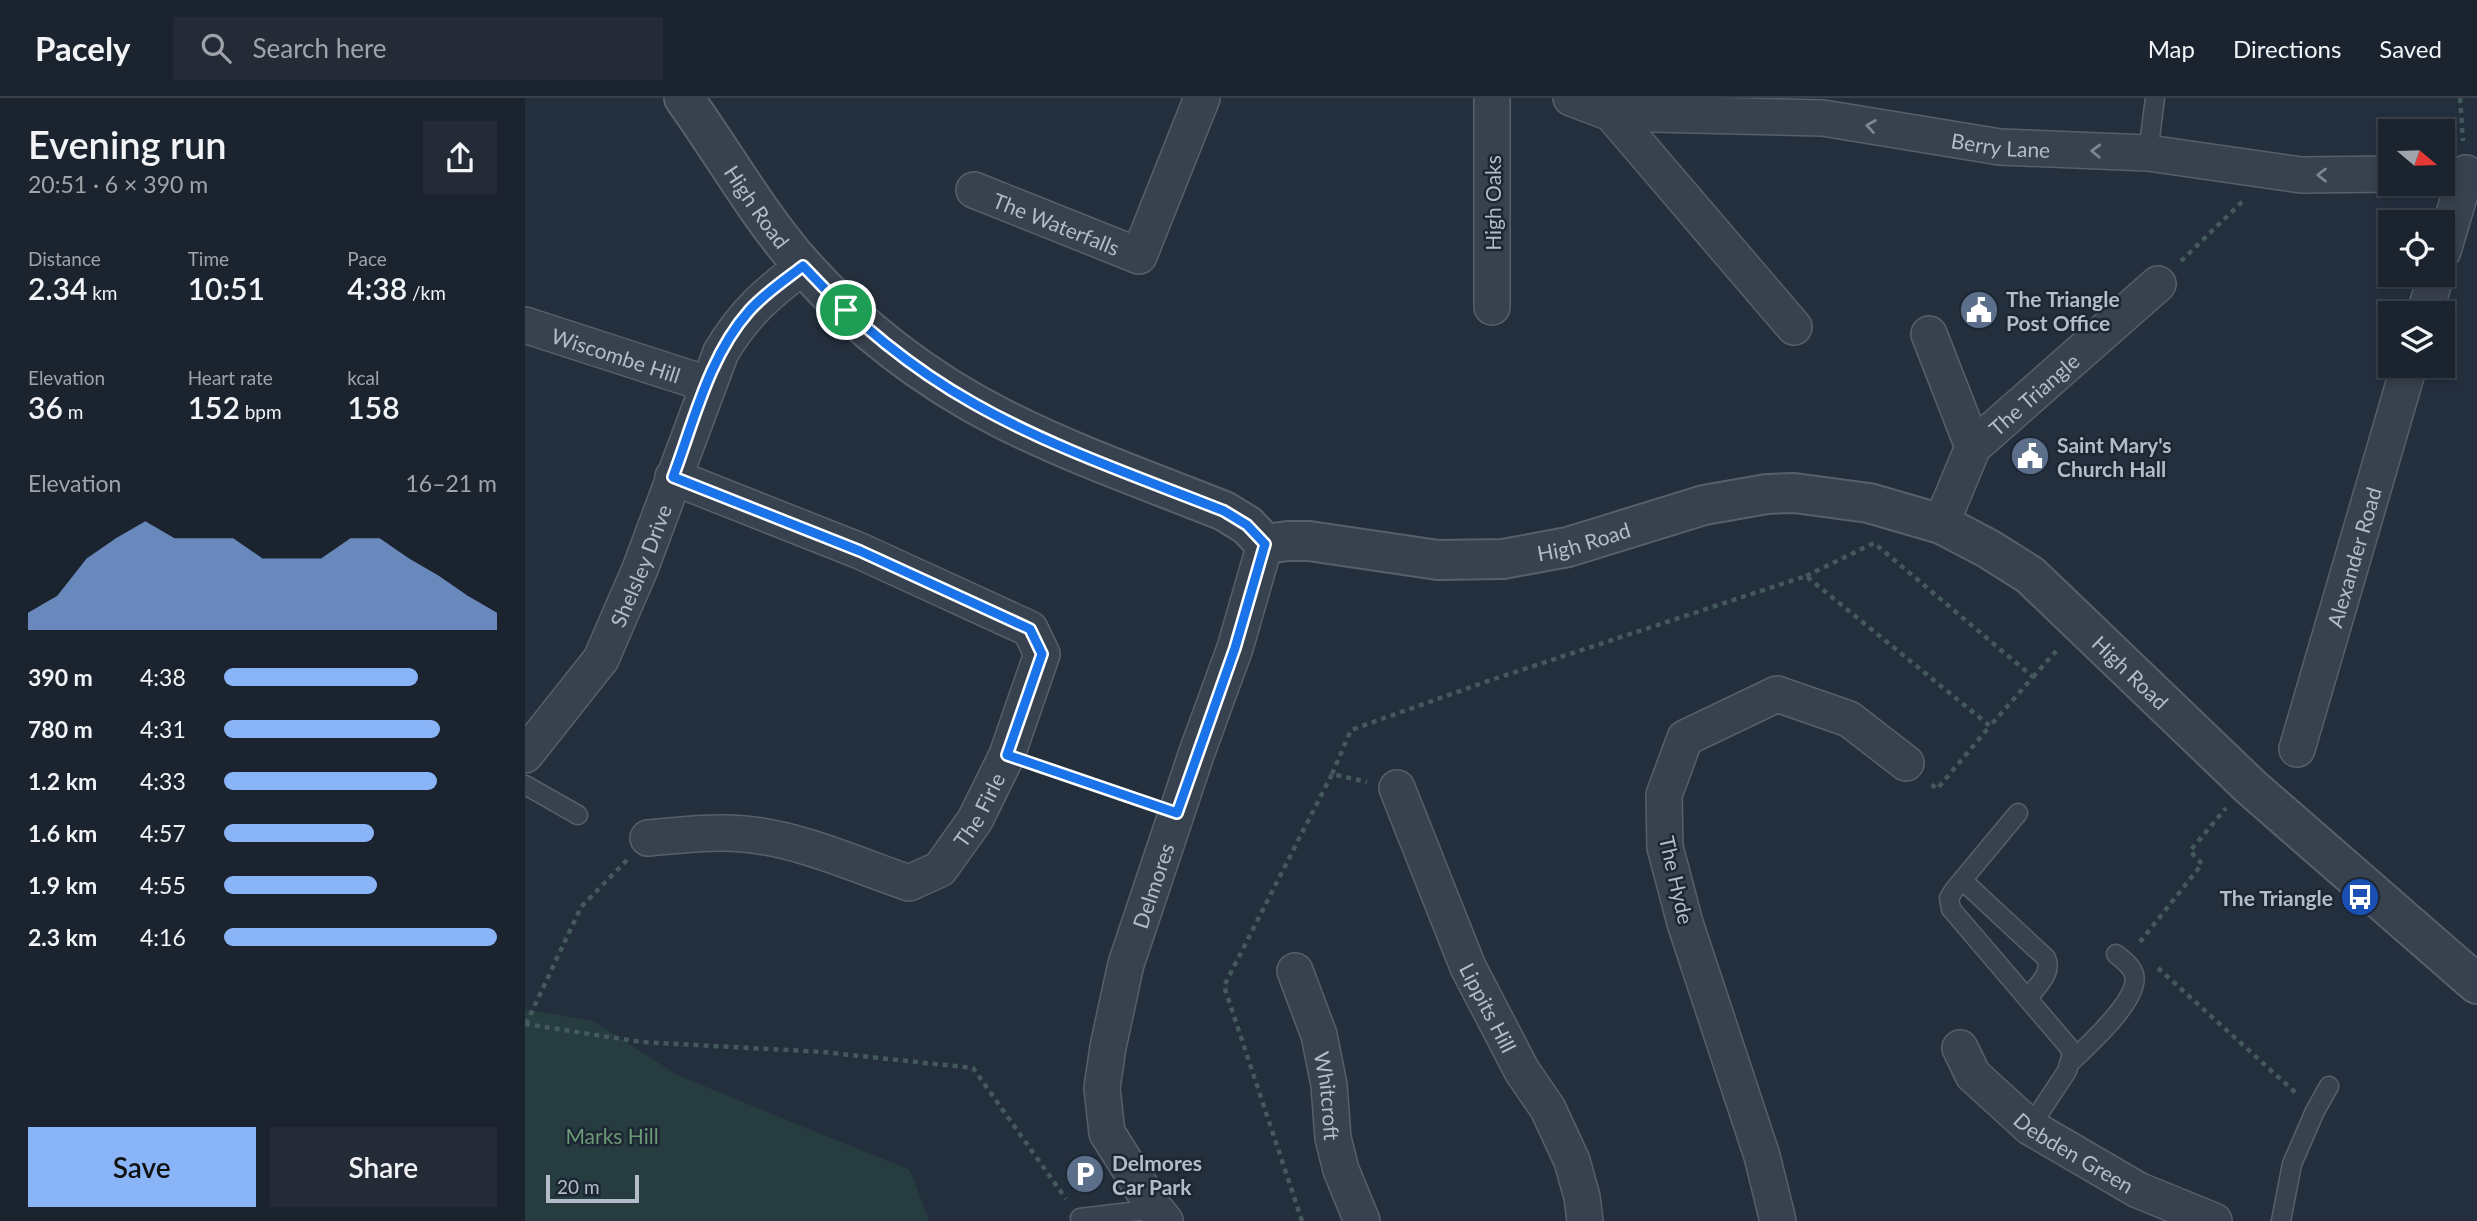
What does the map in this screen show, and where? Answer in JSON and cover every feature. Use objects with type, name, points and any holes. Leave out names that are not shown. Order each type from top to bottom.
[{"type":"street","name":"High Road","points":[[684,98],[775,231],[803,266],[846,310],[918,368],[972,403],[1051,441],[1224,511],[1247,525],[1265,544],[1310,541],[1438,560],[1503,559],[1568,547],[1704,505],[1767,494],[1794,493],[1869,503],[1941,524],[2031,575],[2248,784],[2477,984]]},
{"type":"street","name":"The Waterfalls","points":[[974,190],[1139,256],[1202,98]]},
{"type":"street","name":"High Oaks","points":[[1492,98],[1492,307]]},
{"type":"street","points":[[1571,98],[1611,113],[1794,327]]},
{"type":"street","name":"Berry Lane","points":[[1611,113],[1823,118],[2000,147],[2148,153],[2301,175],[2378,174]]},
{"type":"street","points":[[2453,210],[2462,173]]},
{"type":"street","name":"Shelsley Drive","points":[[525,755],[601,659],[640,569],[721,352],[743,318],[771,290],[803,266]]},
{"type":"street","name":"The Triangle","points":[[1941,524],[1973,447],[2158,284]]},
{"type":"street","name":"Wiscombe Hill","points":[[525,325],[707,384]]},
{"type":"street","name":"The Triangle","points":[[1929,334],[1973,447]]},
{"type":"street","name":"Alexander Road","points":[[2297,749],[2405,378]]},
{"type":"street","name":"The Firle","points":[[648,838],[745,834],[796,844],[909,883],[940,869],[975,820],[1007,755],[1042,654],[1030,629],[860,551],[673,477]]},
{"type":"street","name":"Delmores","points":[[1160,1215],[1107,1133],[1102,1088],[1108,1047],[1126,964],[1235,648],[1265,544]]},
{"type":"street","name":"The Hyde","points":[[1779,1221],[1762,1156],[1685,923],[1665,847],[1664,795],[1685,738],[1777,694],[1849,719],[1906,763]]},
{"type":"street","name":"Lippits Hill","points":[[1397,788],[1468,967],[1522,1071],[1548,1109],[1572,1161],[1582,1197],[1585,1221]]},
{"type":"street","name":"Whitcroft","points":[[1294,971],[1319,1035],[1329,1085],[1333,1138],[1341,1170],[1362,1221]]},
{"type":"street","name":"Debden Green","points":[[1960,1048],[1973,1075],[2030,1127],[2138,1189],[2214,1221]]},
{"type":"lane","points":[[2148,153],[2155,98]]},
{"type":"lane","points":[[525,785],[578,815]]},
{"type":"lane","points":[[2018,813],[1949,898],[1951,909],[2068,1046],[2072,1054],[2071,1062]]},
{"type":"lane","points":[[1962,880],[2046,958],[2048,972],[2028,998]]},
{"type":"lane","points":[[2030,1127],[2071,1062],[2107,1026],[2135,983],[2134,972],[2116,954]]},
{"type":"lane","points":[[2281,1221],[2292,1164],[2329,1086]]},
{"type":"lane","points":[[1080,1218],[1160,1215]]},
{"type":"path","points":[[2460,98],[2462,173]]},
{"type":"path","points":[[2158,284],[2274,171]]},
{"type":"path","points":[[1332,774],[1352,730],[1497,678],[1807,576],[1874,543],[2033,677],[1937,789],[1906,763]]},
{"type":"path","points":[[1807,576],[1990,726]]},
{"type":"path","points":[[1007,755],[1177,813]]},
{"type":"path","points":[[2136,947],[2202,864],[2190,851],[2248,784]]},
{"type":"path","points":[[648,838],[581,907],[525,1024],[642,1042],[824,1052],[973,1068],[1080,1218]]},
{"type":"path","points":[[2156,966],[2315,1111]]},
{"type":"green space","name":"Marks Hill","points":[[525,1009],[593,1021],[679,1076],[910,1170],[929,1221],[525,1221]]},
{"type":"place","name":"The Triangle Post Office","points":[[1979,310]]},
{"type":"place","name":"Saint Mary's Church Hall","points":[[2030,456]]},
{"type":"place","name":"The Triangle","points":[[2360,897]]},
{"type":"place","name":"Delmores Car Park","points":[[1085,1174]]},
{"type":"route","points":[[803,266],[846,310],[894,351],[972,403],[1051,441],[1224,511],[1247,525],[1265,544],[1235,648],[1177,813],[1007,755],[1042,654],[1030,629],[860,551],[673,477],[721,352],[751,309],[803,266]]}]
